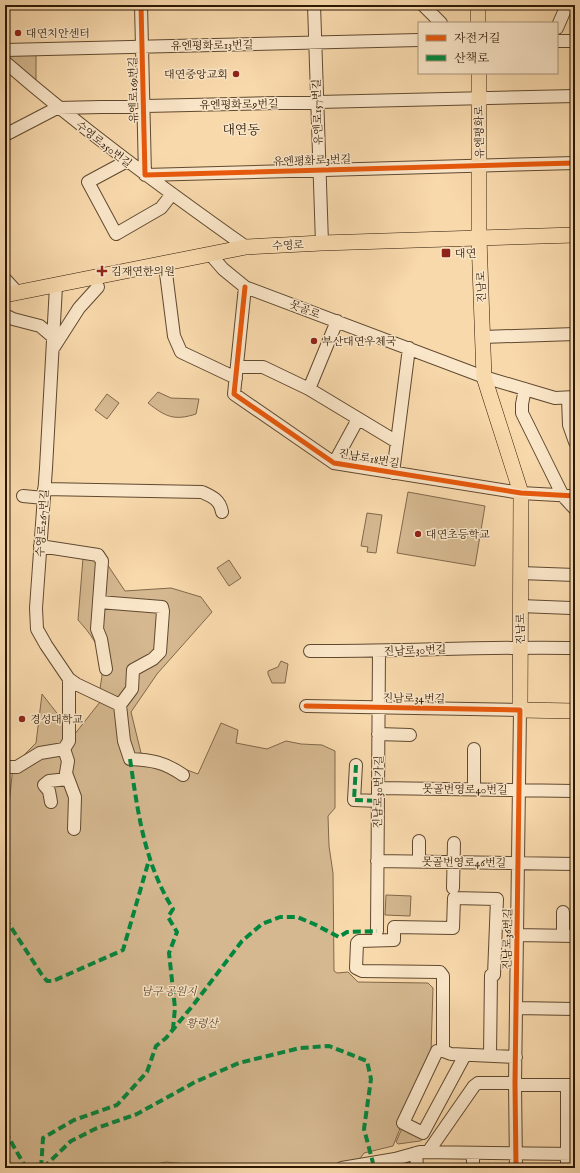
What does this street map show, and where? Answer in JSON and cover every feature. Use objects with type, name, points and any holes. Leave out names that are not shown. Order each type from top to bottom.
[{"type":"main road","points":[[478,5],[478,22]]},
{"type":"main road","name":"유엔평화로","points":[[479,74],[479,243]]},
{"type":"main road","name":"수영로","points":[[5,304],[56,290],[214,258],[575,236]]},
{"type":"main road","name":"수영로","points":[[11,294],[98,287],[166,273],[246,247],[322,242],[575,245]]},
{"type":"main road","name":"진남로","points":[[479,243],[484,377],[521,493],[520,710]]},
{"type":"main road","points":[[520,710],[575,711]]},
{"type":"street","name":"유엔로169번길","points":[[141,5],[145,175]]},
{"type":"street","name":"유엔로157번길","points":[[314,5],[322,242]]},
{"type":"street","points":[[423,5],[440,22]]},
{"type":"street","points":[[558,26],[567,5]]},
{"type":"street","name":"유엔평화로13번길","points":[[5,50],[418,40]]},
{"type":"street","points":[[558,41],[575,41]]},
{"type":"street","name":"수영로250번길","points":[[5,62],[57,108],[145,175],[246,247]]},
{"type":"street","name":"유엔평화로9번길","points":[[5,135],[57,108],[575,96]]},
{"type":"street","points":[[127,161],[88,182],[116,234],[161,208],[172,194]]},
{"type":"street","name":"유엔평화로3번길","points":[[145,175],[575,163]]},
{"type":"street","name":"못골로","points":[[214,258],[232,278],[245,287],[484,377],[555,398],[571,397]]},
{"type":"street","points":[[166,273],[174,336],[181,352],[236,372],[263,367],[309,389],[397,442]]},
{"type":"street","points":[[5,279],[11,294]]},
{"type":"street","points":[[52,350],[79,308],[98,287]]},
{"type":"street","points":[[236,372],[245,287]]},
{"type":"street","name":"수영로267번길","points":[[56,290],[36,608],[37,629],[69,679]]},
{"type":"street","points":[[5,315],[13,319],[40,326],[53,336]]},
{"type":"street","points":[[309,389],[338,322]]},
{"type":"street","points":[[483,337],[575,334]]},
{"type":"street","points":[[393,473],[409,348]]},
{"type":"street","name":"진남로18번길","points":[[236,372],[234,394],[334,463],[521,493]]},
{"type":"street","points":[[525,389],[522,414],[575,509]]},
{"type":"street","points":[[571,397],[568,425],[575,442]]},
{"type":"street","points":[[334,463],[358,419]]},
{"type":"street","points":[[23,496],[44,494],[202,492],[214,497],[221,505],[222,512]]},
{"type":"street","points":[[521,493],[569,496]]},
{"type":"street","points":[[40,546],[98,555],[102,561],[97,629],[101,639],[106,669]]},
{"type":"street","points":[[520,573],[575,575]]},
{"type":"street","points":[[99,602],[162,607],[164,611],[160,652],[153,659],[134,670],[132,689],[120,705],[124,741],[130,759],[158,762],[169,765],[183,775]]},
{"type":"street","points":[[520,606],[571,608]]},
{"type":"street","name":"진남로30번길","points":[[310,652],[379,652],[521,647],[575,648]]},
{"type":"street","name":"진남로30번가길","points":[[379,652],[377,930],[394,929]]},
{"type":"street","points":[[69,679],[76,684],[120,705]]},
{"type":"street","points":[[9,767],[17,767],[40,753],[64,749],[69,741],[69,679]]},
{"type":"street","name":"진남로34번길","points":[[306,706],[520,710]]},
{"type":"street","name":"진남로36번길","points":[[516,1168],[516,1008],[520,710]]},
{"type":"street","points":[[378,734],[410,735]]},
{"type":"street","points":[[64,749],[68,761],[66,773],[75,797],[74,829]]},
{"type":"street","points":[[474,749],[474,789]]},
{"type":"street","points":[[356,765],[354,800],[378,801]]},
{"type":"street","points":[[51,802],[50,791],[44,785],[49,781],[68,779]]},
{"type":"street","name":"못골번영로40번길","points":[[378,788],[575,791]]},
{"type":"street","points":[[419,841],[419,862]]},
{"type":"street","points":[[453,888],[454,843]]},
{"type":"street","name":"못골번영로46번길","points":[[377,861],[575,864]]},
{"type":"street","points":[[443,1051],[443,976],[440,972],[362,972],[356,968],[357,943],[359,941],[394,940],[394,927],[453,928],[454,898],[497,899],[494,975],[491,975],[490,1056]]},
{"type":"street","points":[[563,912],[563,936]]},
{"type":"street","points":[[517,935],[575,936]]},
{"type":"street","points":[[516,1008],[575,1009]]},
{"type":"street","points":[[466,1055],[423,1133],[404,1123],[437,1051],[443,1051],[451,1054],[516,1057]]},
{"type":"street","points":[[417,1168],[422,1152],[474,1086],[478,1083],[571,1085],[571,1154],[567,1168]]},
{"type":"street","points":[[342,1168],[395,1159],[422,1152],[571,1154]]},
{"type":"street","points":[[473,1153],[473,1168]]},
{"type":"green space","points":[[36,53],[36,83],[5,56]]},
{"type":"green space","points":[[158,392],[171,398],[199,399],[196,414],[176,417],[160,412],[148,403]]},
{"type":"green space","points":[[107,394],[119,403],[107,419],[95,410]]},
{"type":"green space","points":[[408,492],[485,506],[475,566],[397,553]]},
{"type":"green space","points":[[367,513],[382,515],[376,553],[367,552],[368,547],[361,546]]},
{"type":"green space","name":"황령산","points":[[83,558],[103,558],[125,591],[171,588],[201,597],[212,612],[157,674],[131,712],[141,753],[198,774],[221,723],[238,730],[236,743],[267,749],[286,741],[301,744],[322,745],[335,751],[335,808],[328,816],[329,846],[333,873],[334,971],[337,973],[348,972],[358,982],[428,983],[433,988],[431,1052],[393,1146],[364,1153],[359,1160],[305,1168],[228,1168],[166,1162],[137,1168],[5,1168],[5,823],[7,824],[13,766],[36,743],[42,694],[74,735],[100,702],[102,673],[101,657],[94,640],[78,620]]},
{"type":"green space","points":[[229,560],[241,578],[229,586],[217,568]]},
{"type":"green space","points":[[281,661],[288,664],[285,683],[272,683],[268,671],[278,667]]},
{"type":"green space","points":[[386,895],[411,896],[410,916],[385,915]]},
{"type":"green space","points":[[403,1126],[427,1137],[420,1141],[398,1144],[396,1142]]},
{"type":"marked path","points":[[130,759],[139,818],[144,837],[155,873],[173,909],[168,917],[177,932],[169,953],[175,1008],[173,1029]]},
{"type":"marked path","points":[[356,765],[354,800],[378,801]]},
{"type":"marked path","points":[[5,918],[42,975],[47,981],[53,981],[123,950],[149,860]]},
{"type":"marked path","points":[[41,1168],[43,1138],[74,1120],[117,1105],[147,1072],[156,1046],[166,1038],[194,1004],[242,941],[262,924],[280,917],[297,917],[339,937],[347,932],[377,931]]},
{"type":"marked path","points":[[43,1168],[71,1141],[97,1128],[137,1114],[195,1082],[239,1063],[300,1048],[329,1046],[367,1061],[371,1079],[364,1129],[373,1163]]},
{"type":"marked path","points":[[5,1131],[26,1168]]},
{"type":"cycle path","points":[[141,5],[145,175],[575,163]]},
{"type":"cycle path","points":[[245,287],[234,394],[334,463],[521,493],[575,496]]},
{"type":"cycle path","points":[[306,706],[520,710],[515,1083],[516,1168]]},
{"type":"place","name":"대연치안센터","points":[[18,33]]},
{"type":"place","name":"대연중앙교회","points":[[236,74]]},
{"type":"place","name":"대연","points":[[446,253]]},
{"type":"place","name":"김재연한의원","points":[[102,271]]},
{"type":"place","name":"부산대연우체국","points":[[314,341]]},
{"type":"place","name":"대연초등학교","points":[[418,534]]},
{"type":"place","name":"경성대학교","points":[[22,719]]},
{"type":"district","name":"대연동","points":[[241,129]]},
{"type":"park label","name":"남구 공원지","points":[[169,991]]}]
